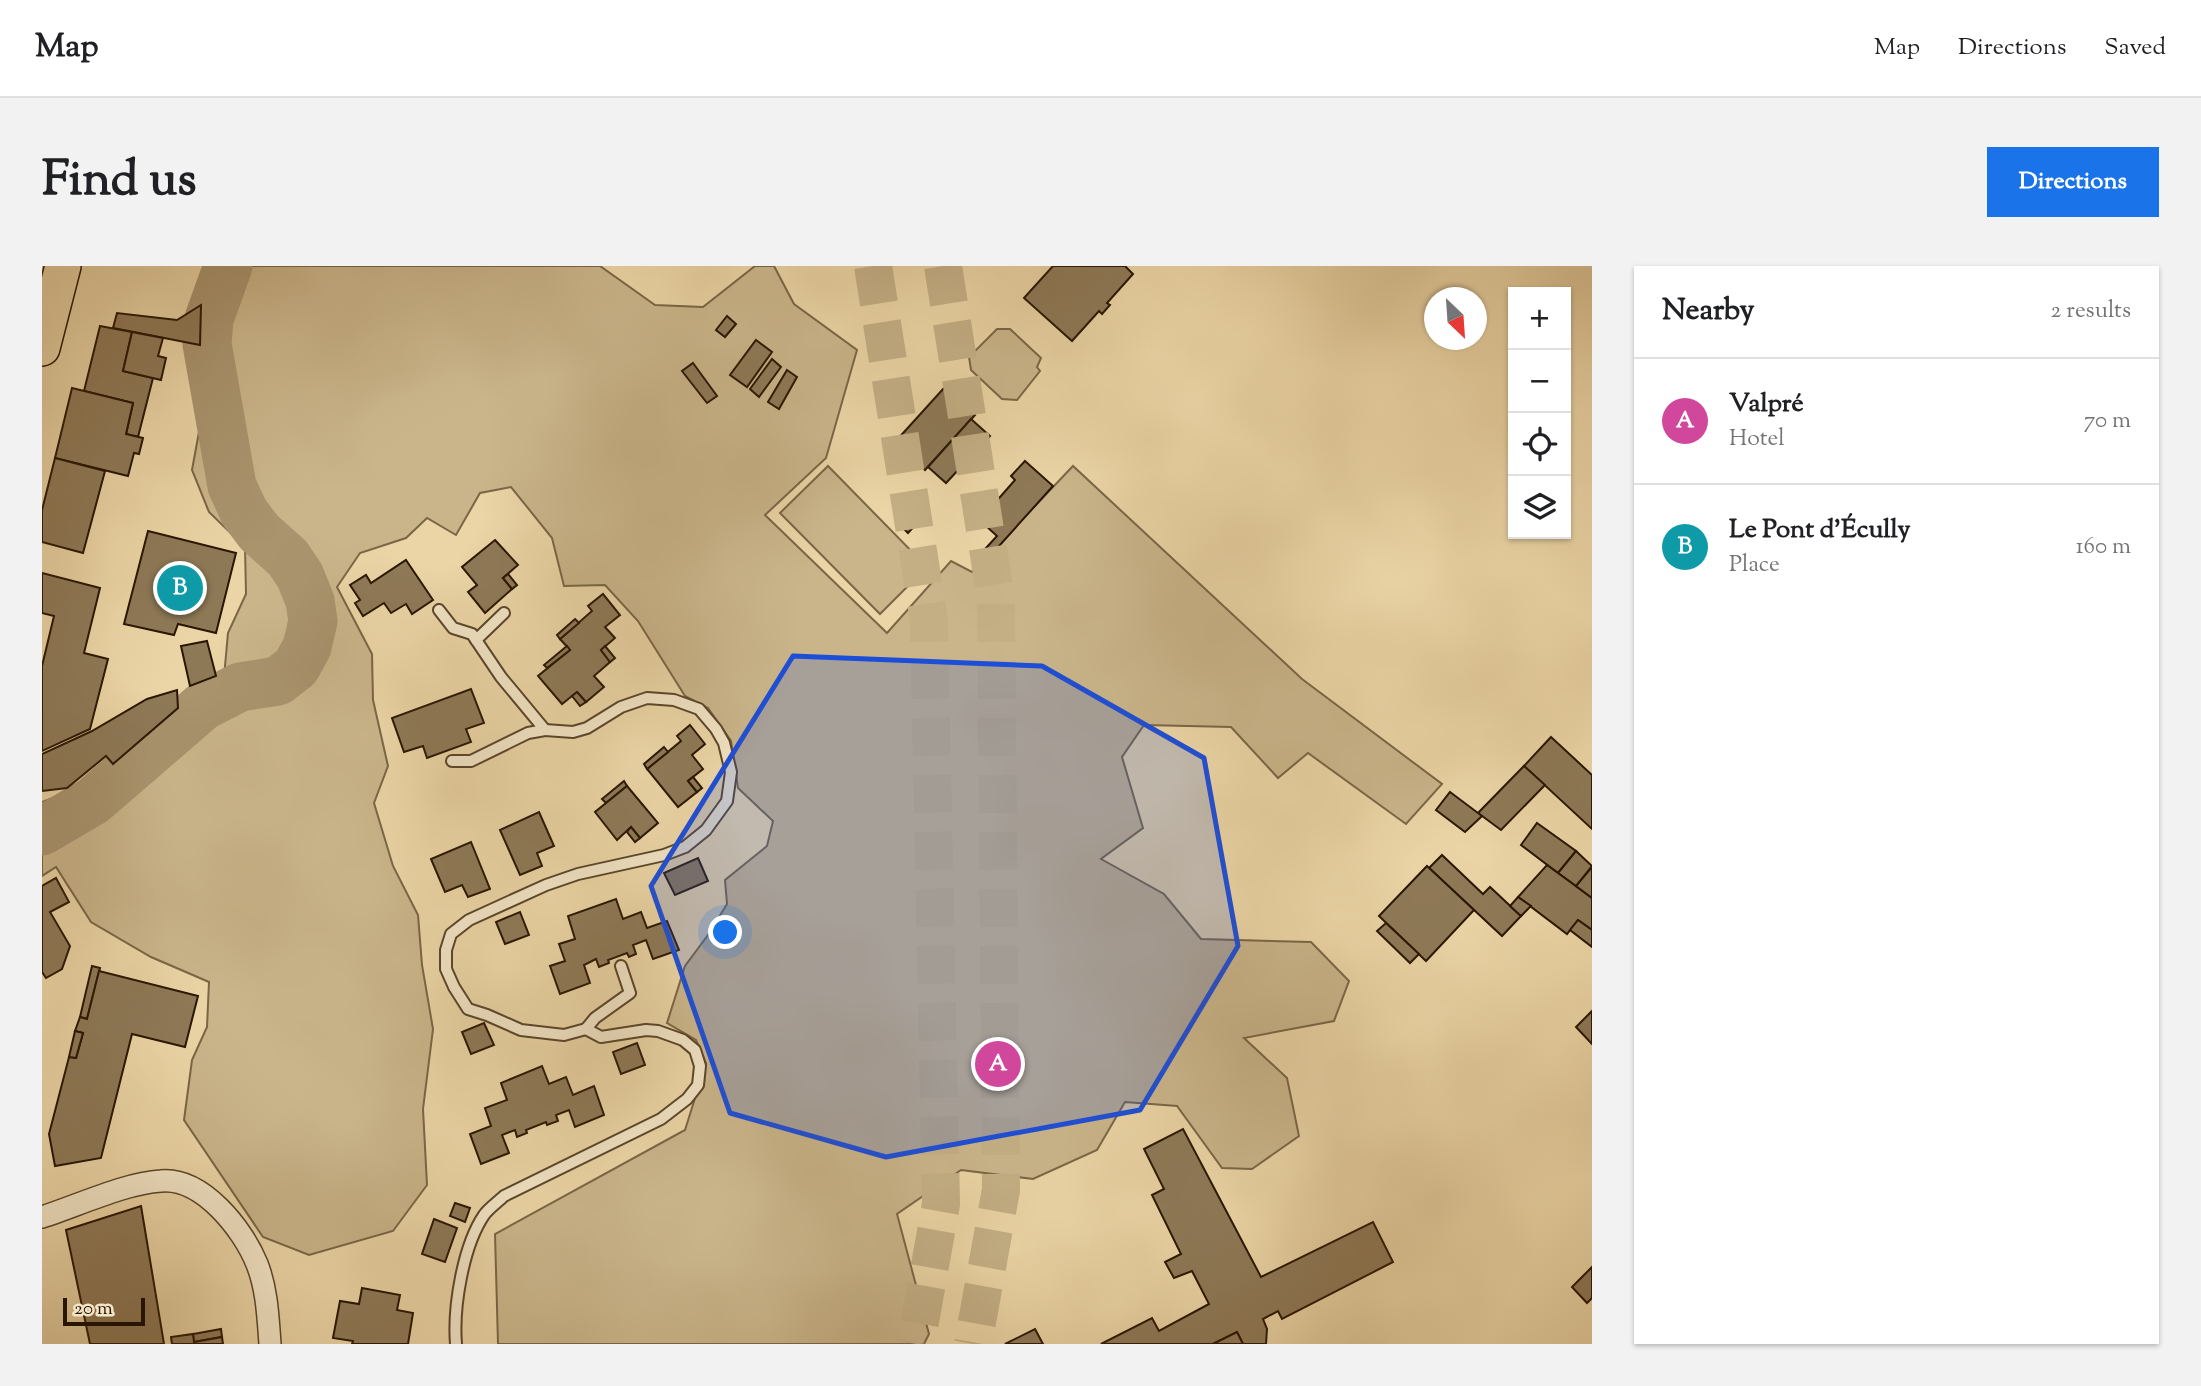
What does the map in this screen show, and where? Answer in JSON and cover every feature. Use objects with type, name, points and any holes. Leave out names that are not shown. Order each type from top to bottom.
[{"type":"main road","points":[[42,348],[63,266]]},
{"type":"street","points":[[42,1217],[161,1181],[176,1181],[206,1195],[248,1245],[258,1265],[265,1292],[270,1344]]},
{"type":"lane","points":[[439,610],[453,628],[472,634],[525,708],[545,730]]},
{"type":"lane","points":[[476,640],[504,613]]},
{"type":"lane","points":[[452,761],[471,761],[528,733],[545,730],[573,732],[587,728],[621,707],[647,698],[674,700],[699,709],[716,729],[724,743],[730,772],[727,801],[706,830],[685,846],[664,855],[578,874],[546,885],[468,920],[451,934],[446,950],[446,969],[453,987],[468,1009],[487,1014],[521,1030],[564,1035],[586,1029],[595,1018],[630,993],[621,966]]},
{"type":"lane","points":[[456,1344],[455,1328],[463,1270],[474,1234],[485,1213],[504,1196],[661,1119],[687,1099],[698,1085],[700,1066],[695,1050],[683,1040],[658,1031],[646,1030],[601,1037],[586,1029]]},
{"type":"highlighted area","points":[[793,656],[1042,666],[1204,758],[1238,946],[1140,1110],[886,1157],[730,1113],[651,886]]},
{"type":"shaded area","points":[[243,266],[600,266],[655,305],[703,307],[755,266],[774,266],[794,304],[857,350],[826,458],[765,515],[887,633],[951,561],[972,572],[1073,466],[1302,679],[1442,784],[1406,824],[1308,753],[1278,778],[1231,727],[1144,725],[1122,757],[1143,828],[1101,859],[1164,894],[1201,939],[1311,942],[1349,981],[1334,1021],[1244,1038],[1287,1078],[1299,1136],[1252,1169],[1222,1168],[1177,1106],[1125,1102],[1097,1150],[1033,1179],[961,1170],[897,1214],[929,1334],[924,1344],[498,1344],[495,1234],[685,1130],[706,1063],[696,1040],[667,1023],[685,966],[727,904],[725,880],[767,846],[773,821],[738,788],[731,741],[708,708],[685,696],[638,621],[605,585],[564,586],[552,538],[511,487],[480,493],[456,535],[427,518],[406,538],[360,553],[337,587],[372,654],[373,700],[388,766],[374,803],[393,866],[418,915],[422,965],[433,1029],[423,1109],[427,1185],[393,1231],[309,1255],[263,1237],[184,1120],[192,1060],[207,1027],[209,982],[151,957],[91,922],[56,867],[42,876],[42,802],[106,778],[224,677],[228,633],[246,594],[245,547],[209,512],[192,470],[203,410],[226,352],[230,295]]},
{"type":"shaded area","points":[[997,329],[1010,329],[1041,358],[1037,367],[1040,371],[1017,400],[1002,399],[971,370],[969,357]]},
{"type":"shaded area","points":[[828,466],[927,567],[880,614],[780,513]]},
{"type":"building","points":[[1053,266],[1125,266],[1133,274],[1107,303],[1110,305],[1102,314],[1099,311],[1072,341],[1024,298]]},
{"type":"building","points":[[201,305],[200,345],[113,328],[117,313],[177,320]]},
{"type":"building","points":[[727,316],[736,324],[725,337],[716,330]]},
{"type":"building","points":[[100,326],[132,332],[123,371],[153,378],[138,437],[126,434],[133,403],[84,391]]},
{"type":"building","points":[[132,332],[163,338],[158,356],[166,358],[161,380],[123,371]]},
{"type":"building","points":[[756,340],[772,352],[747,387],[730,375]]},
{"type":"building","points":[[772,359],[781,367],[759,397],[750,389]]},
{"type":"building","points":[[693,363],[717,396],[707,403],[682,371]]},
{"type":"building","points":[[787,370],[797,377],[779,409],[768,402]]},
{"type":"building","points":[[72,388],[133,403],[126,434],[143,438],[139,454],[134,453],[128,476],[55,458]]},
{"type":"building","points":[[944,388],[975,415],[925,470],[895,442]]},
{"type":"building","points":[[971,419],[990,436],[946,483],[928,467]]},
{"type":"building","points":[[55,458],[105,471],[83,553],[42,542],[42,510]]},
{"type":"building","points":[[1025,461],[1053,486],[981,566],[975,560],[997,536],[975,516],[989,501],[994,504],[1015,480],[1011,476]]},
{"type":"building","points":[[915,501],[927,512],[908,533],[896,521]]},
{"type":"building","points":[[148,531],[236,553],[216,633],[178,624],[174,635],[124,624]]},
{"type":"building","points":[[495,540],[518,565],[503,578],[512,589],[485,613],[468,592],[477,585],[462,567]]},
{"type":"building","points":[[406,560],[433,600],[412,614],[406,604],[391,613],[384,603],[363,616],[355,603],[360,600],[350,585],[366,575],[371,583]]},
{"type":"building","points":[[42,573],[100,588],[84,653],[108,659],[90,729],[42,751],[42,666],[54,616],[42,613]]},
{"type":"building","points":[[508,574],[517,585],[512,589],[503,578]]},
{"type":"building","points":[[603,594],[620,615],[605,627],[615,638],[601,650],[610,662],[594,676],[604,687],[586,702],[577,692],[562,704],[538,676],[570,650],[560,639],[592,611],[588,606]]},
{"type":"building","points":[[575,619],[579,623],[560,639],[557,635]]},
{"type":"building","points":[[207,641],[216,676],[190,686],[181,646]]},
{"type":"building","points":[[567,646],[570,650],[547,668],[544,665]]},
{"type":"building","points":[[605,646],[615,658],[610,662],[601,650]]},
{"type":"building","points":[[471,689],[484,723],[466,729],[471,742],[427,758],[423,746],[404,752],[392,718]]},
{"type":"building","points":[[177,690],[178,708],[113,764],[106,756],[67,788],[42,791],[42,754],[92,731],[147,699]]},
{"type":"building","points":[[577,692],[586,702],[580,706],[572,696]]},
{"type":"building","points":[[690,725],[705,744],[692,755],[703,769],[688,781],[697,792],[678,807],[647,769],[681,741],[677,736]]},
{"type":"building","points":[[1551,737],[1592,775],[1592,829],[1524,766]]},
{"type":"building","points":[[664,747],[668,752],[647,769],[644,764]]},
{"type":"building","points":[[1524,766],[1545,785],[1501,830],[1478,813]]},
{"type":"building","points":[[693,777],[702,788],[697,792],[688,781]]},
{"type":"building","points":[[624,781],[627,786],[606,803],[602,799]]},
{"type":"building","points":[[627,786],[658,823],[640,838],[631,827],[617,840],[595,812]]},
{"type":"building","points":[[1450,792],[1482,816],[1465,832],[1436,810]]},
{"type":"building","points":[[539,812],[554,846],[537,853],[542,866],[520,875],[500,830]]},
{"type":"building","points":[[1537,823],[1576,851],[1558,873],[1521,845]]},
{"type":"building","points":[[631,827],[640,838],[635,842],[627,832]]},
{"type":"building","points":[[471,842],[490,889],[468,897],[462,885],[445,892],[431,859]]},
{"type":"building","points":[[1576,851],[1592,866],[1576,886],[1558,873]]},
{"type":"building","points":[[1442,855],[1483,894],[1490,887],[1521,916],[1502,936],[1429,868]]},
{"type":"building","points":[[698,858],[708,881],[675,895],[664,873]]},
{"type":"building","points":[[1547,865],[1592,898],[1592,930],[1578,920],[1567,934],[1518,897]]},
{"type":"building","points":[[1427,866],[1474,910],[1426,961],[1379,916]]},
{"type":"building","points":[[1592,867],[1592,898],[1576,886]]},
{"type":"building","points":[[56,878],[69,902],[50,912],[70,946],[62,969],[46,978],[42,972],[42,886]]},
{"type":"building","points":[[1518,897],[1531,906],[1521,916],[1510,906]]},
{"type":"building","points":[[616,899],[623,919],[641,912],[647,928],[667,921],[679,950],[653,959],[646,940],[633,945],[636,954],[629,957],[627,953],[608,960],[609,963],[599,967],[596,959],[584,965],[590,983],[560,994],[550,966],[565,961],[559,944],[575,939],[568,916]]},
{"type":"building","points":[[520,912],[529,935],[505,944],[496,922]]},
{"type":"building","points":[[1578,920],[1592,930],[1592,947],[1570,930]]},
{"type":"building","points":[[1386,923],[1419,954],[1410,963],[1377,931]]},
{"type":"building","points":[[92,966],[100,968],[87,1019],[80,1017]]},
{"type":"building","points":[[99,971],[198,996],[185,1047],[132,1034],[101,1158],[55,1166],[49,1134],[69,1057],[76,1058],[83,1033],[75,1031],[80,1017],[87,1019]]},
{"type":"building","points":[[1592,1011],[1592,1044],[1576,1027]]},
{"type":"building","points":[[484,1023],[494,1045],[471,1054],[462,1032]]},
{"type":"building","points":[[75,1031],[83,1033],[76,1058],[69,1057]]},
{"type":"building","points":[[637,1043],[645,1065],[621,1074],[613,1052]]},
{"type":"building","points":[[542,1066],[549,1084],[566,1077],[573,1095],[594,1086],[604,1115],[575,1127],[569,1110],[556,1115],[558,1121],[547,1125],[546,1122],[517,1137],[515,1130],[502,1135],[509,1153],[481,1164],[470,1134],[491,1126],[485,1108],[507,1100],[501,1083]]},
{"type":"building","points":[[1183,1129],[1261,1277],[1373,1222],[1393,1262],[1282,1319],[1278,1311],[1263,1319],[1267,1329],[1266,1344],[1243,1344],[1237,1332],[1213,1344],[1101,1344],[1152,1318],[1159,1331],[1209,1304],[1192,1271],[1174,1278],[1165,1262],[1181,1254],[1152,1195],[1164,1189],[1144,1149]]},
{"type":"building","points":[[455,1203],[470,1208],[465,1222],[450,1216]]},
{"type":"building","points":[[141,1206],[164,1344],[90,1344],[66,1230]]},
{"type":"building","points":[[434,1219],[457,1228],[445,1262],[422,1254]]},
{"type":"building","points":[[1592,1267],[1592,1298],[1587,1303],[1572,1287]]},
{"type":"building","points":[[362,1288],[400,1295],[397,1310],[413,1313],[408,1344],[352,1344],[353,1341],[333,1338],[340,1301],[359,1304]]},
{"type":"building","points":[[221,1329],[222,1337],[194,1342],[193,1334]]},
{"type":"building","points":[[1035,1329],[1043,1344],[1005,1344]]},
{"type":"building","points":[[1237,1332],[1243,1344],[1213,1344]]},
{"type":"building","points":[[193,1334],[194,1342],[222,1337],[223,1344],[172,1344],[171,1337]]},
{"type":"waterway","points":[[42,831],[93,801],[203,706],[240,687],[278,681],[296,667],[307,647],[313,621],[310,601],[300,576],[288,558],[259,532],[244,512],[232,486],[207,344],[209,319],[228,266]]},
{"type":"tunnel","points":[[873,266],[929,621],[941,1204],[916,1344]]},
{"type":"tunnel","points":[[943,266],[996,599],[1001,1190],[973,1344]]},
{"type":"place","name":"Le Pont d'Écully","points":[[180,588]]},
{"type":"place","name":"Valpré","points":[[998,1064]]}]
